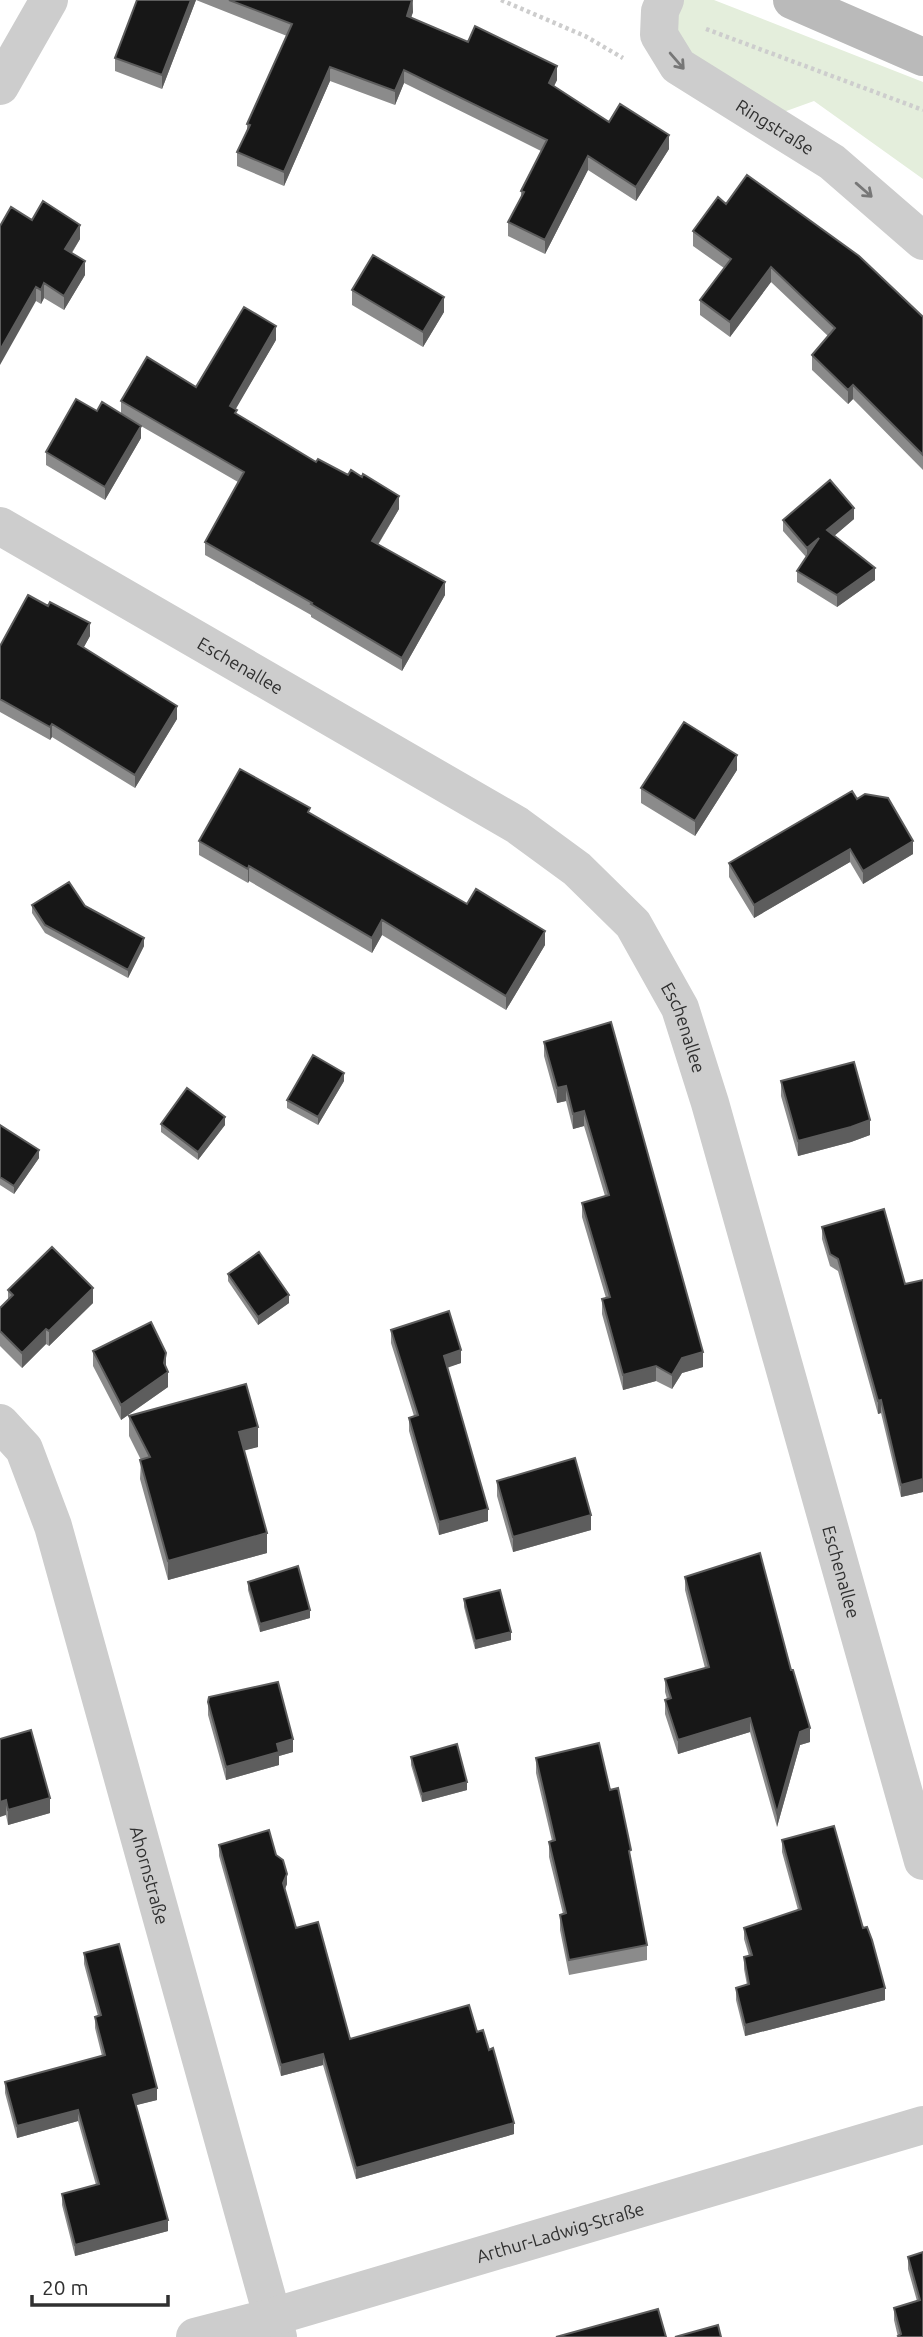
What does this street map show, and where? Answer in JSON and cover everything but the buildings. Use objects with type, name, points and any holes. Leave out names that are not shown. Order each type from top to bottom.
[{"type":"main road","points":[[792,0],[923,57]]},
{"type":"street","points":[[0,86],[50,0]]},
{"type":"street","name":"Ringstraße","points":[[663,6],[659,35],[678,66],[832,162],[923,241]]},
{"type":"street","name":"Eschenallee","points":[[0,526],[517,825],[578,869],[634,924],[680,1008],[707,1091],[923,1861]]},
{"type":"street","name":"Ahornstraße","points":[[0,1423],[24,1449],[53,1526],[275,2327]]},
{"type":"street","name":"Arthur-Ladwig-Straße","points":[[195,2337],[275,2327],[923,2125]]},
{"type":"path","points":[[663,6],[923,110]]},
{"type":"green space","points":[[676,0],[714,0],[923,82],[923,179],[814,101],[778,114],[676,47]]}]
